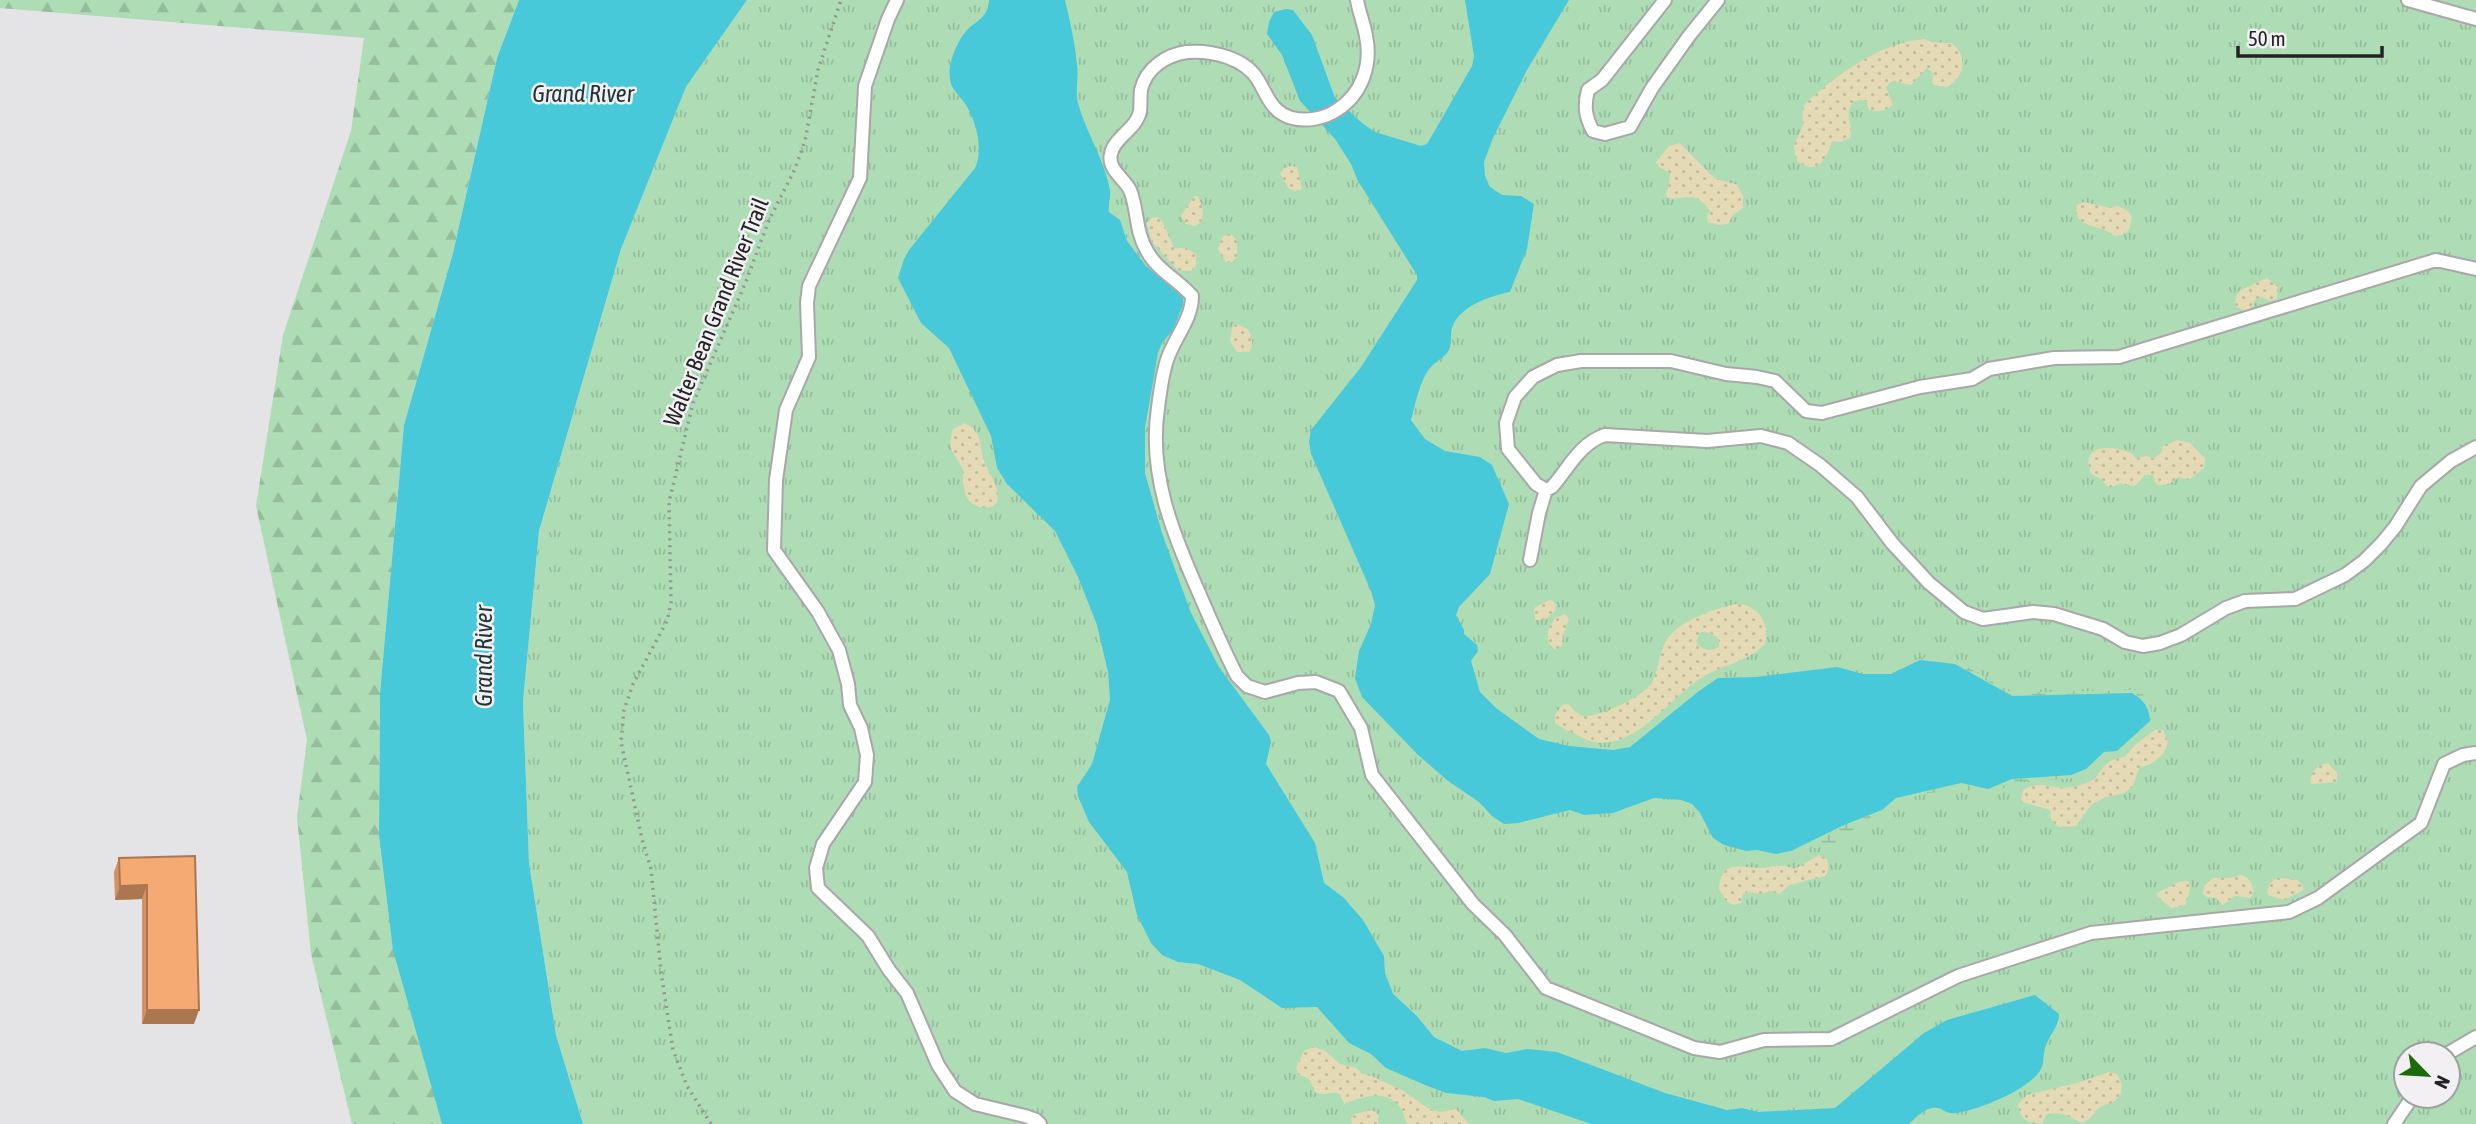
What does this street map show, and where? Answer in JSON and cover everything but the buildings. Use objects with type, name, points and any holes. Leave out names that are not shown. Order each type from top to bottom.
[{"type":"lane","points":[[897,0],[865,86],[860,178],[809,286],[808,356],[786,410],[776,480],[774,550],[818,612],[839,650],[848,684],[850,705],[861,728],[867,755],[865,782],[823,844],[816,868],[818,888],[868,936],[907,993],[938,1065],[955,1091],[975,1104],[1025,1116],[1040,1124]]},
{"type":"lane","points":[[1357,0],[1366,35],[1368,57],[1363,83],[1346,104],[1324,118],[1291,118],[1271,105],[1257,77],[1245,65],[1228,57],[1189,52],[1173,55],[1154,66],[1145,79],[1141,92],[1140,115],[1110,155],[1111,165],[1130,191],[1138,232],[1146,251],[1192,296],[1192,305],[1184,326],[1167,359],[1162,384],[1157,410],[1157,472],[1166,510],[1179,546],[1237,676],[1247,686],[1265,692],[1298,683],[1316,682],[1339,691],[1360,728],[1372,775],[1473,904],[1505,935],[1546,988],[1694,1048],[1720,1052],[1764,1040],[1831,1039],[1958,976],[2091,933],[2289,912],[2318,898],[2421,823],[2444,764],[2463,755],[2476,753]]},
{"type":"lane","points":[[1665,0],[1602,80],[1588,90],[1586,118],[1593,131],[1605,134],[1630,127],[1652,88],[1718,0]]},
{"type":"lane","points":[[2408,0],[2476,19]]},
{"type":"lane","points":[[1546,490],[1536,484],[1508,449],[1507,424],[1515,397],[1533,377],[1557,365],[1581,361],[1671,362],[1757,377],[1775,381],[1806,411],[1822,413],[1920,387],[1972,379],[1989,369],[2054,358],[2119,357],[2436,260],[2476,269]]},
{"type":"lane","points":[[1530,560],[1546,490],[1594,439],[1605,435],[1684,440],[1761,436],[1788,443],[1820,465],[1857,497],[1892,543],[1928,583],[1964,612],[1983,619],[2033,612],[2054,614],[2102,629],[2125,642],[2143,646],[2181,635],[2235,604],[2295,598],[2345,575],[2381,544],[2421,486],[2451,461],[2476,447]]},
{"type":"path","name":"Walter Bean Grand River Trail","points":[[711,1124],[687,1086],[673,1050],[661,972],[651,869],[621,742],[624,710],[633,684],[667,621],[671,603],[669,502],[693,403],[745,284],[769,220],[795,169],[805,141],[818,70],[841,0]]},
{"type":"green space","points":[[0,0],[519,0],[497,58],[453,253],[404,425],[380,693],[379,835],[442,1124],[352,1124],[311,954],[297,817],[307,740],[256,506],[283,335],[351,131],[364,38],[0,8]]},
{"type":"green space","points":[[747,0],[2476,0],[2476,1124],[583,1124],[556,1035],[529,863],[523,702],[539,531],[621,249],[686,87]]},
{"type":"green space","points":[[1921,657],[1957,661],[2012,693],[2135,690],[2144,696],[2149,704],[2153,724],[2122,750],[2107,756],[2084,778],[2021,781],[1993,793],[1964,790],[1926,793],[1906,799],[1841,842],[1791,851],[1882,810],[1896,798],[1961,783],[1988,789],[2012,779],[2071,775],[2086,769],[2104,752],[2117,751],[2150,721],[2132,693],[2012,696],[1984,679],[1891,674]]},
{"type":"sand","points":[[1925,39],[1951,43],[1961,54],[1963,66],[1953,83],[1947,87],[1934,85],[1933,73],[1927,68],[1911,85],[1892,81],[1886,87],[1893,105],[1875,111],[1868,109],[1867,101],[1853,102],[1849,111],[1850,138],[1841,142],[1832,141],[1824,159],[1817,166],[1806,166],[1798,162],[1794,147],[1803,125],[1805,104],[1845,71],[1876,53],[1908,41]]},
{"type":"sand","points":[[1680,143],[1714,178],[1738,185],[1743,196],[1743,208],[1733,215],[1728,224],[1708,222],[1710,211],[1700,200],[1686,197],[1668,199],[1666,193],[1670,173],[1656,162],[1669,146]]},
{"type":"sand","points":[[1291,166],[1297,167],[1302,189],[1289,189],[1280,173]]},
{"type":"sand","points":[[1194,196],[1199,199],[1203,212],[1201,222],[1195,226],[1186,224],[1181,216]]},
{"type":"sand","points":[[2084,202],[2111,208],[2118,206],[2128,211],[2132,217],[2129,230],[2123,235],[2114,236],[2083,222],[2076,213],[2077,205]]},
{"type":"sand","points":[[1158,217],[1174,248],[1186,248],[1196,254],[1196,266],[1191,271],[1178,270],[1152,242],[1147,223]]},
{"type":"sand","points":[[1230,234],[1237,240],[1237,256],[1232,262],[1226,262],[1218,249],[1223,236]]},
{"type":"sand","points":[[2267,278],[2278,287],[2277,299],[2269,301],[2261,297],[2255,300],[2250,312],[2236,307],[2235,300],[2239,291]]},
{"type":"sand","points":[[1236,324],[1248,329],[1252,343],[1249,352],[1237,352],[1230,341],[1232,328]]},
{"type":"sand","points":[[965,423],[978,435],[985,464],[997,490],[997,502],[992,507],[976,506],[967,498],[963,485],[963,470],[952,452],[950,443],[953,429]]},
{"type":"sand","points":[[2178,440],[2190,443],[2205,459],[2204,468],[2189,480],[2178,477],[2168,484],[2159,485],[2153,475],[2145,475],[2135,486],[2121,483],[2109,488],[2101,479],[2091,474],[2090,456],[2094,451],[2117,449],[2133,454],[2135,458],[2148,456],[2153,459],[2161,453],[2163,446]]},
{"type":"sand","points":[[1549,600],[1556,605],[1555,611],[1546,619],[1535,620],[1534,608]]},
{"type":"sand","points":[[1736,604],[1750,607],[1761,616],[1766,629],[1765,644],[1741,660],[1698,680],[1643,727],[1612,742],[1596,742],[1555,723],[1555,715],[1562,705],[1568,704],[1578,714],[1587,716],[1608,711],[1640,694],[1652,683],[1662,650],[1672,633],[1694,618]],"holes":[[[1701,632],[1711,633],[1719,639],[1719,647],[1712,650],[1703,649],[1696,641]]]},
{"type":"sand","points":[[1565,614],[1569,619],[1562,646],[1555,650],[1548,642],[1548,631],[1555,618]]},
{"type":"sand","points":[[2155,730],[2163,730],[2168,742],[2161,756],[2139,768],[2133,786],[2124,793],[2104,798],[2091,805],[2076,826],[2058,827],[2051,819],[2050,810],[2021,799],[2023,790],[2033,786],[2066,788],[2095,779],[2107,764],[2114,759],[2125,757],[2136,744]]},
{"type":"sand","points":[[2328,763],[2337,773],[2337,782],[2311,784],[2311,776],[2315,770]]},
{"type":"sand","points":[[1819,855],[1827,859],[1825,876],[1789,885],[1780,894],[1769,891],[1761,894],[1747,892],[1743,894],[1741,903],[1733,905],[1726,901],[1719,889],[1724,872],[1734,867],[1781,866],[1795,869]]},
{"type":"sand","points":[[2241,875],[2252,885],[2254,891],[2251,898],[2235,896],[2223,905],[2216,898],[2203,894],[2204,886],[2213,878]]},
{"type":"sand","points":[[2279,878],[2297,880],[2303,885],[2303,890],[2284,900],[2268,895],[2270,884]]},
{"type":"sand","points":[[2181,881],[2188,881],[2190,884],[2186,905],[2171,908],[2157,893]]},
{"type":"sand","points":[[1314,1047],[1324,1050],[1340,1064],[1356,1068],[1362,1074],[1402,1090],[1429,1109],[1440,1112],[1456,1109],[1469,1124],[1407,1124],[1399,1106],[1392,1099],[1363,1097],[1344,1104],[1340,1094],[1315,1092],[1309,1079],[1298,1074],[1296,1067],[1304,1051]]},
{"type":"sand","points":[[2109,1072],[2117,1074],[2122,1086],[2121,1093],[2116,1100],[2098,1109],[2082,1123],[2056,1113],[2046,1115],[2042,1124],[2037,1124],[2028,1121],[2020,1113],[2018,1104],[2027,1095]]},
{"type":"sand","points":[[1372,1110],[1378,1114],[1378,1124],[1352,1124],[1354,1114]]},
{"type":"water","name":"Grand River","points":[[519,0],[747,0],[686,87],[621,249],[539,531],[523,702],[529,863],[556,1035],[583,1124],[442,1124],[393,950],[379,835],[380,693],[404,425],[453,253],[497,58]]},
{"type":"water","points":[[989,0],[1065,0],[1076,57],[1078,103],[1108,180],[1109,212],[1120,220],[1127,241],[1146,266],[1183,297],[1183,305],[1173,330],[1162,343],[1158,353],[1145,428],[1145,473],[1162,533],[1191,613],[1219,667],[1269,735],[1271,742],[1266,764],[1315,843],[1324,883],[1343,897],[1363,920],[1384,956],[1385,973],[1393,994],[1416,1015],[1434,1037],[1462,1051],[1485,1048],[1506,1053],[1528,1049],[1557,1052],[1665,1093],[1727,1110],[1742,1108],[1758,1112],[1835,1108],[1924,1033],[1947,1020],[2035,995],[2059,1014],[2058,1022],[2045,1048],[2042,1067],[2035,1077],[2015,1091],[1989,1103],[1954,1113],[1932,1108],[1909,1124],[1591,1124],[1518,1099],[1494,1101],[1484,1097],[1446,1093],[1425,1085],[1386,1068],[1371,1054],[1349,1043],[1317,1007],[1282,1008],[1240,980],[1198,964],[1178,962],[1162,955],[1151,943],[1137,915],[1127,872],[1089,822],[1078,796],[1077,787],[1092,764],[1110,700],[1108,672],[1097,625],[1078,577],[1055,531],[1007,484],[997,468],[991,436],[949,348],[921,323],[898,278],[909,250],[978,161],[979,144],[975,126],[964,102],[952,86],[950,73],[954,52],[968,29],[985,14]]},
{"type":"water","points":[[1465,0],[1569,0],[1527,70],[1484,162],[1485,176],[1490,187],[1502,195],[1521,196],[1534,204],[1527,249],[1510,292],[1476,303],[1456,320],[1449,350],[1425,376],[1411,420],[1425,439],[1445,451],[1480,457],[1492,465],[1509,504],[1490,574],[1459,607],[1456,615],[1464,634],[1477,645],[1478,651],[1471,661],[1480,692],[1496,708],[1539,739],[1569,746],[1613,750],[1630,747],[1718,678],[1756,677],[1837,667],[1863,674],[1891,674],[1920,660],[1955,664],[2012,696],[2132,693],[2145,704],[2150,721],[2117,751],[2104,752],[2086,769],[2071,775],[2012,779],[1988,789],[1961,783],[1896,798],[1882,810],[1791,851],[1776,854],[1746,851],[1724,845],[1713,838],[1692,804],[1681,800],[1654,798],[1613,813],[1584,815],[1570,810],[1504,824],[1417,754],[1362,697],[1355,678],[1359,651],[1371,624],[1375,605],[1311,454],[1309,442],[1311,430],[1361,367],[1417,280],[1417,275],[1335,139],[1300,101],[1282,55],[1267,34],[1274,12],[1293,10],[1312,35],[1335,98],[1375,132],[1421,146],[1427,144],[1472,66],[1474,56]]}]
